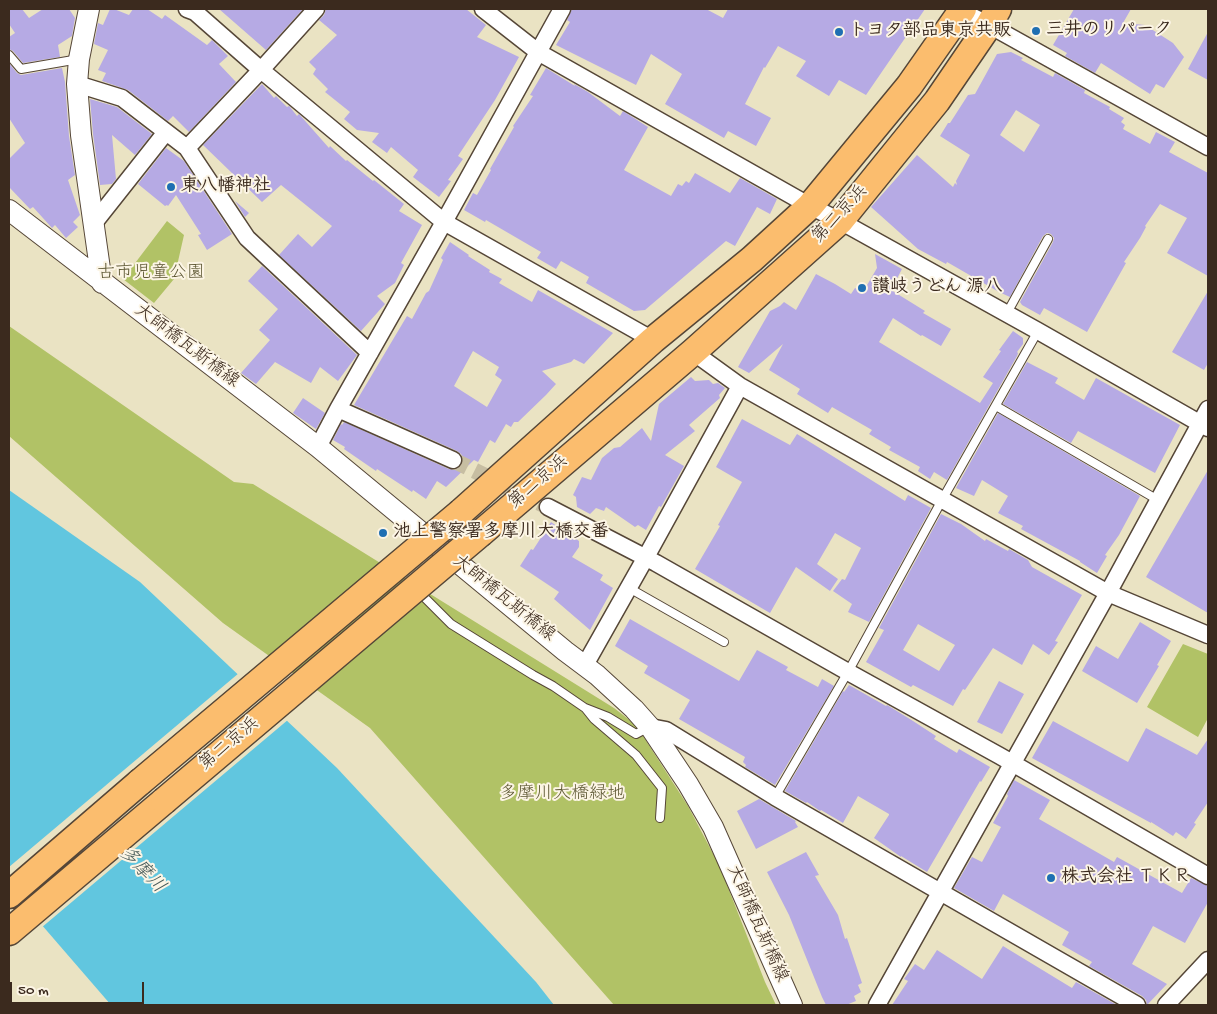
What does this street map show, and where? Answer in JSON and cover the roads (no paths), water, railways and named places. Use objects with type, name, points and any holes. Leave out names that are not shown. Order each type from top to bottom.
[{"type":"highway","name":"第二京浜","points":[[9,895],[140,782],[461,512],[653,340],[752,259],[810,206],[909,86],[961,9]]},
{"type":"highway","name":"第二京浜","points":[[9,932],[693,352],[840,221],[937,101],[994,17]]},
{"type":"street","points":[[89,9],[79,59],[77,84],[81,135],[102,283]]},
{"type":"street","points":[[187,9],[195,12],[261,70],[444,222],[653,340]]},
{"type":"street","points":[[187,148],[316,9]]},
{"type":"street","points":[[483,9],[538,52],[810,206],[1007,313],[1204,426]]},
{"type":"street","points":[[318,447],[562,9]]},
{"type":"street","points":[[961,9],[994,17],[1208,147]]},
{"type":"street","points":[[77,84],[122,98],[187,148],[247,238],[370,353]]},
{"type":"street","points":[[94,223],[166,132]]},
{"type":"street","name":"大師橋瓦斯橋線","points":[[9,210],[318,447],[618,693],[650,727],[688,784],[713,827],[792,1005]]},
{"type":"street","points":[[693,352],[740,386],[1108,593],[1208,635]]},
{"type":"street","points":[[586,665],[740,386]]},
{"type":"street","points":[[338,409],[453,460]]},
{"type":"street","points":[[876,1005],[1012,763],[1056,696],[1158,500],[1204,426],[1208,409]]},
{"type":"street","points":[[548,507],[646,557],[1012,763],[1208,876]]},
{"type":"street","points":[[650,727],[666,730],[775,797],[1137,1005]]},
{"type":"street","points":[[1166,1005],[1203,976],[1208,960]]},
{"type":"lane","points":[[9,55],[21,69],[79,59]]},
{"type":"lane","points":[[1007,313],[1048,239]]},
{"type":"lane","points":[[775,797],[848,672],[942,500],[1038,331]]},
{"type":"lane","points":[[996,406],[1158,500]]},
{"type":"lane","points":[[629,588],[724,642]]},
{"type":"lane","points":[[421,594],[451,624],[533,676],[553,686],[585,708],[608,717],[636,734],[650,727]]},
{"type":"lane","points":[[585,708],[594,719],[636,755],[662,788],[660,818]]},
{"type":"water","name":"多摩川","points":[[9,490],[140,582],[337,768],[536,982],[554,1005],[111,1005],[9,887]]},
{"type":"tunnel","points":[[453,460],[548,507]]},
{"type":"place","name":"三井のリパーク","points":[[1036,31]]},
{"type":"place","name":"トヨタ部品東京共販","points":[[839,32]]},
{"type":"place","name":"東八幡神社","points":[[171,187]]},
{"type":"place","name":"讃岐うどん 源八","points":[[862,288]]},
{"type":"place","name":"池上警察署多摩川大橋交番","points":[[383,533]]},
{"type":"place","name":"株式会社 ＴＫＲ","points":[[1051,878]]},
{"type":"park label","name":"古市児童公園","points":[[151,274]]},
{"type":"park label","name":"多摩川大橋緑地","points":[[562,795]]}]
